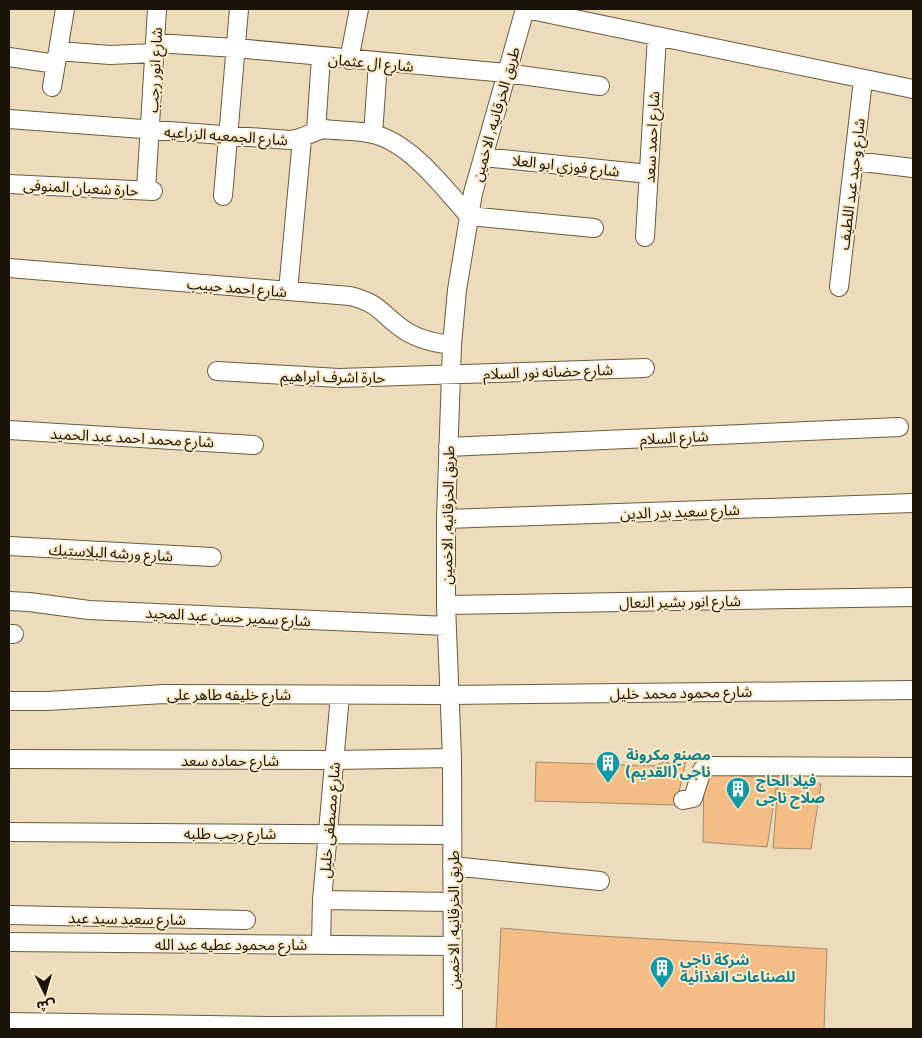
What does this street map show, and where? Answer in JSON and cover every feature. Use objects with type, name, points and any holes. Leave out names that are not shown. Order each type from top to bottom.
[{"type":"street","points":[[52,87],[64,9]]},
{"type":"street","name":"شارع انور رجب","points":[[149,191],[150,130],[157,9]]},
{"type":"street","points":[[223,196],[239,9]]},
{"type":"street","points":[[349,60],[359,9]]},
{"type":"street","name":"طريق الخرقانيه, الاخمين","points":[[453,1027],[452,758],[446,605],[446,519],[452,346],[457,290],[473,193],[525,9],[913,89]]},
{"type":"street","name":"شارع احمد سعد","points":[[645,237],[657,36]]},
{"type":"street","name":"شارع ال عثمان","points":[[9,58],[110,55],[155,48],[236,48],[378,63],[506,73],[600,86]]},
{"type":"street","points":[[288,292],[321,57]]},
{"type":"street","points":[[373,134],[378,63]]},
{"type":"street","name":"شارع وحيد عبد اللطيف","points":[[840,287],[863,80]]},
{"type":"street","name":"شارع الجمعيه الزراعيه","points":[[9,120],[290,140],[323,129],[373,134],[390,140],[407,150],[469,216]]},
{"type":"street","name":"شارع فوزي ابو العلا","points":[[483,156],[649,174]]},
{"type":"street","points":[[854,161],[913,168]]},
{"type":"street","name":"حارة شعبان المنوفى","points":[[9,184],[149,191]]},
{"type":"street","points":[[469,216],[594,228]]},
{"type":"street","name":"شارع احمد حبيب","points":[[9,268],[350,296],[376,306],[400,328],[416,338],[434,344],[452,346]]},
{"type":"street","name":"شارع حضانه نور السلام","points":[[450,375],[646,368]]},
{"type":"street","name":"حارة اشرف ابراهيم","points":[[217,371],[339,378],[450,375]]},
{"type":"street","name":"شارع السلام","points":[[448,447],[899,427]]},
{"type":"street","name":"شارع محمد احمد عبد الحميد","points":[[9,430],[254,445]]},
{"type":"street","name":"شارع سعيد بدر الدين","points":[[446,519],[913,503]]},
{"type":"street","name":"شارع ورشه البلاستيك","points":[[9,546],[212,557]]},
{"type":"street","name":"شارع انور بشير النعال","points":[[446,605],[913,597]]},
{"type":"street","name":"شارع سمير حسن عبد المجيد","points":[[9,601],[89,610],[447,626]]},
{"type":"street","name":"شارع محمود محمد خليل","points":[[450,695],[913,690]]},
{"type":"street","name":"شارع خليفه طاهر على","points":[[9,701],[47,701],[164,694],[450,695]]},
{"type":"street","name":"شارع مصطفى خليل","points":[[321,944],[322,900],[340,695]]},
{"type":"street","name":"شارع حماده سعد","points":[[9,759],[334,760],[452,758]]},
{"type":"street","points":[[683,800],[693,798],[702,770],[707,766],[913,767]]},
{"type":"street","name":"شارع رجب طلبه","points":[[9,832],[452,835]]},
{"type":"street","points":[[452,866],[600,881]]},
{"type":"street","points":[[322,900],[452,902]]},
{"type":"street","name":"شارع سعيد سيد عيد","points":[[9,916],[246,920]]},
{"type":"street","name":"شارع محمود عطيه عبد الله","points":[[9,942],[452,946]]},
{"type":"street","points":[[9,1022],[453,1027]]},
{"type":"building","name":"مصنع مكرونة ناجى (القديم)","points":[[665,761],[677,768],[686,761],[676,805],[535,801],[536,762],[656,766]]},
{"type":"building","name":"فيلا الحاج صلاح ناجى","points":[[704,774],[756,777],[778,776],[767,847],[703,842]]},
{"type":"building","points":[[778,782],[821,784],[811,849],[773,848]]},
{"type":"building","name":"شركة ناجى للصناعات الغذائية","points":[[501,928],[582,935],[827,949],[824,1029],[496,1029]]},
{"type":"place","name":"مصنع مكرونة ناجى (القديم)","points":[[608,784]]},
{"type":"place","name":"فيلا الحاج صلاح ناجى","points":[[738,810]]},
{"type":"place","name":"شركة ناجى للصناعات الغذائية","points":[[662,989]]}]
